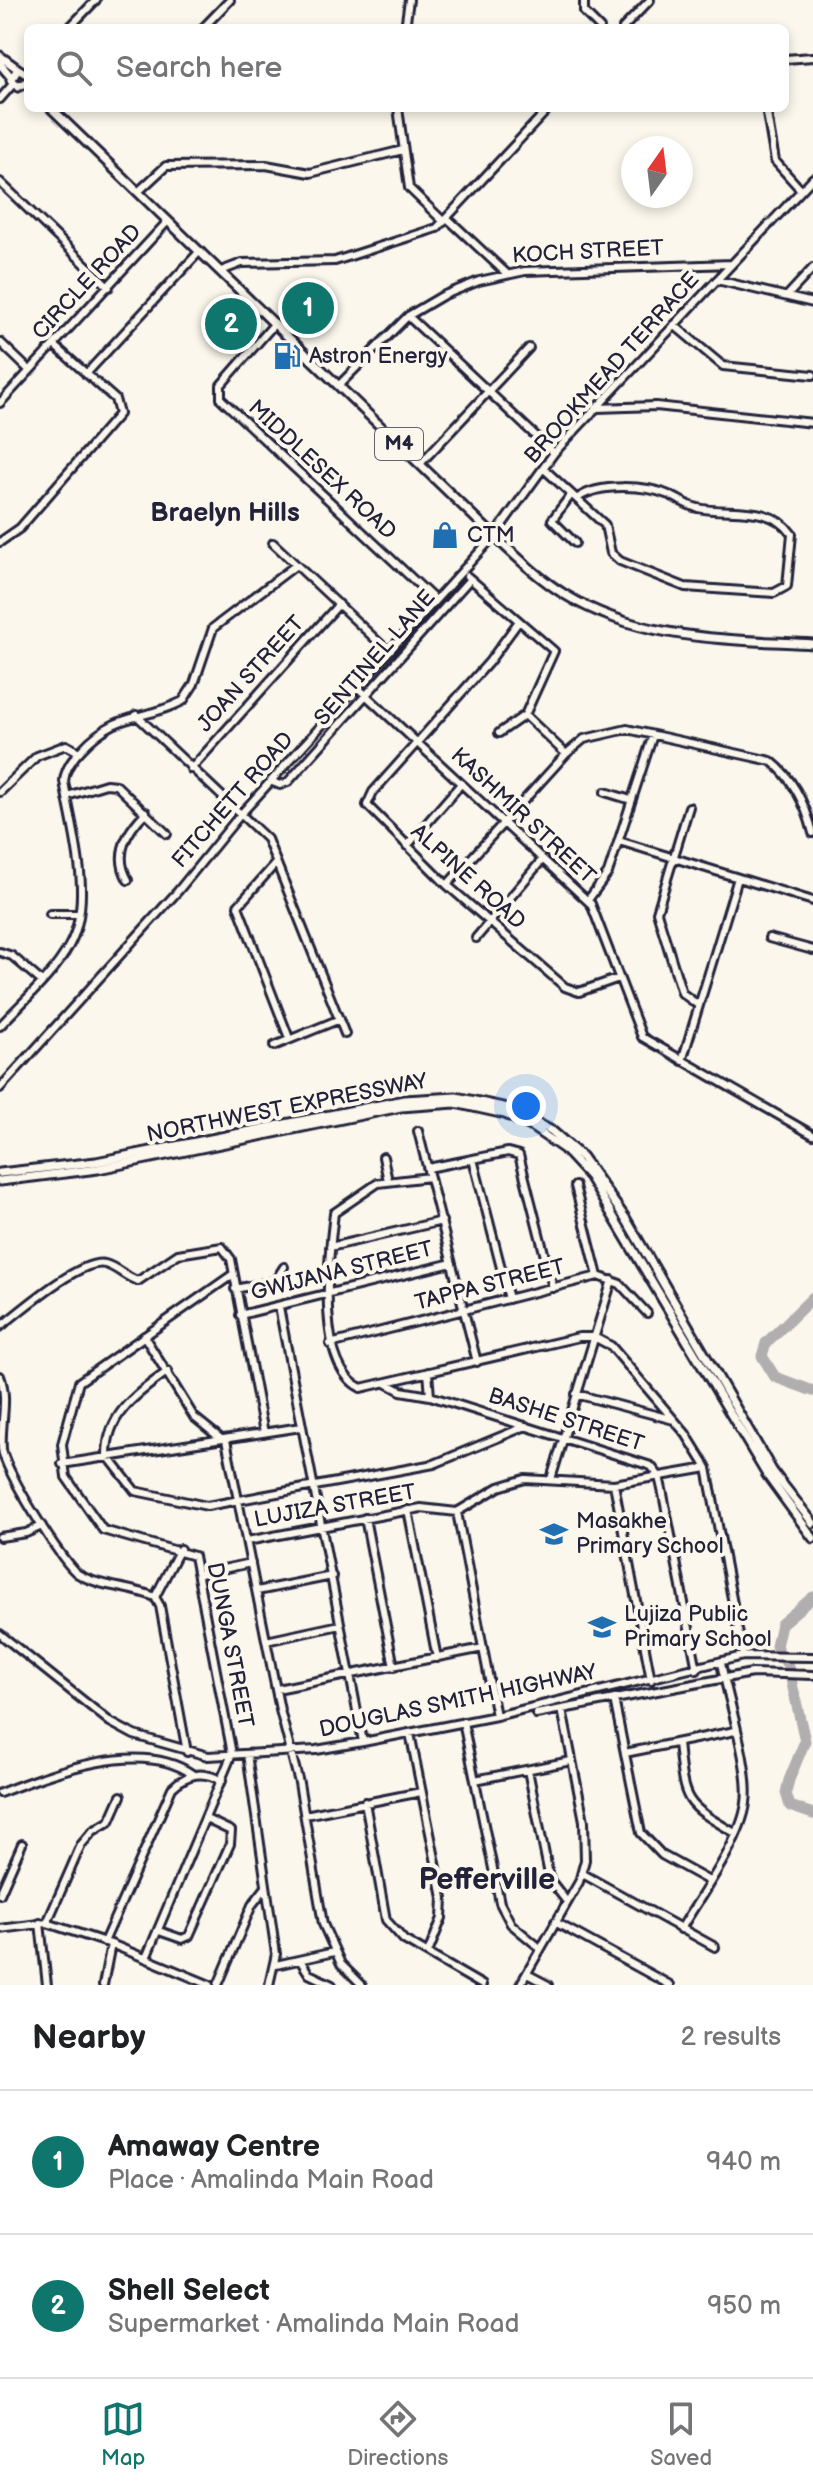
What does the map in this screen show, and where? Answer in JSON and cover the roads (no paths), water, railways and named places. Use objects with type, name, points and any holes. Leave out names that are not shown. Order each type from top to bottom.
[{"type":"main road","points":[[0,56],[24,70]]},
{"type":"main road","points":[[0,64],[20,84]]},
{"type":"main road","name":"M4","points":[[55,112],[494,536],[564,594],[633,625],[691,636],[813,644]]},
{"type":"main road","name":"NORTHWEST EXPRESSWAY","points":[[0,1173],[96,1162],[404,1100],[456,1097],[508,1108],[552,1131],[597,1175],[770,1473]]},
{"type":"main road","name":"NORTHWEST EXPRESSWAY","points":[[2,1181],[98,1169],[401,1107],[455,1103],[505,1114],[549,1137],[589,1176],[770,1473]]},
{"type":"main road","points":[[770,1473],[813,1523]]},
{"type":"main road","points":[[770,1473],[813,1538]]},
{"type":"street","points":[[73,24],[96,0]]},
{"type":"street","points":[[207,24],[230,0]]},
{"type":"street","points":[[406,24],[409,0]]},
{"type":"street","points":[[584,0],[584,12],[596,24]]},
{"type":"street","points":[[627,24],[650,0]]},
{"type":"street","points":[[789,59],[813,57]]},
{"type":"street","points":[[0,99],[20,84]]},
{"type":"street","points":[[398,112],[409,188],[506,273]]},
{"type":"street","points":[[221,271],[242,263],[335,261],[430,231],[446,220],[545,112]]},
{"type":"street","points":[[767,112],[775,161],[801,190]]},
{"type":"street","points":[[138,192],[166,166],[266,165],[310,173],[403,150]]},
{"type":"street","name":"BROOKMEAD TERRACE","points":[[494,536],[554,453],[813,178]]},
{"type":"street","points":[[0,182],[109,287]]},
{"type":"street","name":"CIRCLE ROAD","points":[[0,403],[168,221]]},
{"type":"street","points":[[86,374],[200,251]]},
{"type":"street","name":"KOCH STREET","points":[[339,385],[408,316],[442,296],[506,273],[732,264]]},
{"type":"street","points":[[787,296],[813,268]]},
{"type":"street","points":[[717,280],[813,303]]},
{"type":"street","points":[[408,316],[554,453]]},
{"type":"street","name":"MIDDLESEX ROAD","points":[[275,323],[221,385],[221,399],[435,600]]},
{"type":"street","points":[[674,325],[723,366],[813,375]]},
{"type":"street","points":[[0,342],[29,370]]},
{"type":"street","points":[[0,542],[20,528],[118,418],[118,403],[54,345]]},
{"type":"street","points":[[420,464],[529,348]]},
{"type":"street","points":[[597,408],[656,406],[813,423]]},
{"type":"street","points":[[543,468],[574,496],[608,529],[613,558],[677,585],[774,593],[783,592],[789,582],[792,534],[783,524],[760,514],[696,508],[668,494],[645,490],[595,490],[574,496],[552,520],[575,543]]},
{"type":"street","name":"FITCHETT ROAD","points":[[0,1088],[168,902],[270,781],[494,536]]},
{"type":"street","points":[[273,543],[388,651]]},
{"type":"street","points":[[0,1026],[69,946],[79,914],[80,889],[65,773],[79,752],[104,728],[183,701],[194,684],[213,628],[296,565]]},
{"type":"street","points":[[462,571],[554,651],[525,715],[499,733]]},
{"type":"street","name":"SENTINEL LANE","points":[[270,781],[280,785],[288,782],[470,579]]},
{"type":"street","name":"JOAN STREET","points":[[191,769],[339,604]]},
{"type":"street","points":[[416,742],[489,662],[519,621]]},
{"type":"street","name":"KASHMIR STREET","points":[[356,686],[501,824],[588,900],[599,917],[642,1037],[813,1135]]},
{"type":"street","points":[[136,715],[267,839],[345,1034]]},
{"type":"street","points":[[525,715],[566,754]]},
{"type":"street","points":[[447,885],[566,754],[584,739],[620,729],[771,761],[783,772],[800,798],[813,833]]},
{"type":"street","points":[[588,900],[606,880],[653,735]]},
{"type":"street","name":"ALPINE ROAD","points":[[416,742],[367,801],[370,812],[447,885],[569,990],[584,991],[619,978]]},
{"type":"street","points":[[0,792],[46,751],[66,745],[79,752]]},
{"type":"street","points":[[67,796],[110,784],[146,812],[167,834]]},
{"type":"street","points":[[407,846],[460,785]]},
{"type":"street","points":[[605,792],[631,800]]},
{"type":"street","points":[[689,807],[657,907],[682,993],[698,1005]]},
{"type":"street","points":[[128,880],[122,865],[124,840],[146,812]]},
{"type":"street","points":[[619,841],[813,901]]},
{"type":"street","points":[[476,938],[542,860]]},
{"type":"street","points":[[276,863],[238,906],[289,1038]]},
{"type":"street","points":[[682,1061],[738,878]]},
{"type":"street","points":[[50,914],[79,914]]},
{"type":"street","points":[[769,938],[813,950]]},
{"type":"street","points":[[0,952],[12,956],[41,981]]},
{"type":"street","points":[[274,1046],[340,1019]]},
{"type":"street","points":[[418,1131],[477,1362]]},
{"type":"street","points":[[428,1168],[515,1153],[522,1162],[553,1288]]},
{"type":"street","points":[[383,1157],[388,1181]]},
{"type":"street","points":[[473,1159],[509,1299]]},
{"type":"street","points":[[430,1177],[388,1181],[365,1190],[334,1213],[330,1247],[330,1344],[354,1384],[361,1388],[386,1383],[572,1339],[594,1337],[619,1354],[674,1420],[707,1468],[743,1656]]},
{"type":"street","points":[[575,1186],[598,1276]]},
{"type":"street","points":[[330,1247],[442,1221]]},
{"type":"street","points":[[0,1327],[68,1277],[97,1263],[107,1264],[138,1281],[178,1254],[216,1246],[229,1253],[264,1433]]},
{"type":"street","name":"GWIJANA STREET","points":[[240,1315],[452,1263]]},
{"type":"street","points":[[235,1289],[275,1281],[284,1267]]},
{"type":"street","points":[[232,1275],[77,1385],[62,1444],[62,1464],[301,1427]]},
{"type":"street","name":"TAPPA STREET","points":[[330,1344],[598,1276],[612,1280],[647,1313]]},
{"type":"street","points":[[551,1479],[612,1280]]},
{"type":"street","points":[[279,1307],[363,1742]]},
{"type":"street","points":[[144,1336],[194,1417],[223,1439],[305,1815],[323,1924],[334,1952],[362,1985]]},
{"type":"street","points":[[168,1371],[120,1411],[109,1430],[107,1455],[130,1488],[195,1506],[239,1502],[440,1462],[526,1426]]},
{"type":"street","points":[[428,1372],[430,1396]]},
{"type":"street","points":[[0,1376],[4,1396],[3,1455],[42,1526],[78,1573],[155,1597]]},
{"type":"street","name":"BASHE STREET","points":[[386,1383],[401,1391],[430,1396],[638,1459],[651,1466],[659,1476],[697,1670]]},
{"type":"street","points":[[576,1394],[674,1420]]},
{"type":"street","name":"DUNGA STREET","points":[[62,1464],[66,1477],[103,1530],[180,1549],[194,1556],[200,1574],[232,1754]]},
{"type":"street","points":[[496,1716],[457,1512],[508,1483],[551,1479],[568,1484],[614,1484],[707,1468]]},
{"type":"street","points":[[614,1484],[651,1680]]},
{"type":"street","name":"LUJIZA STREET","points":[[247,1541],[408,1510],[439,1507],[457,1512]]},
{"type":"street","points":[[408,1510],[437,1658]]},
{"type":"street","points":[[365,1518],[394,1667]]},
{"type":"street","points":[[0,1537],[42,1526]]},
{"type":"street","points":[[180,1549],[155,1597],[162,1616],[187,1752]]},
{"type":"street","points":[[200,1574],[251,1563]]},
{"type":"street","points":[[257,1591],[332,1576]]},
{"type":"street","points":[[266,1641],[340,1625]]},
{"type":"street","name":"DOUGLAS SMITH HIGHWAY","points":[[0,1634],[110,1722],[134,1735],[187,1752],[232,1754],[291,1752],[410,1733],[496,1716],[584,1692],[697,1670],[743,1656],[813,1657]]},
{"type":"street","points":[[277,1689],[483,1648]]},
{"type":"street","points":[[681,1929],[735,1833],[746,1807],[747,1792],[721,1663]]},
{"type":"street","points":[[536,1714],[752,1673],[813,1675]]},
{"type":"street","points":[[614,1699],[641,1833],[662,1855],[709,1881]]},
{"type":"street","points":[[520,1985],[583,1874],[585,1831],[562,1709]]},
{"type":"street","points":[[463,1722],[500,1903],[511,1924],[540,1948]]},
{"type":"street","points":[[625,1753],[735,1731]]},
{"type":"street","points":[[410,1733],[443,1898],[442,1918],[428,1953]]},
{"type":"street","points":[[678,1743],[687,1799],[698,1811],[735,1833]]},
{"type":"street","points":[[146,1958],[232,1754]]},
{"type":"street","points":[[247,1754],[276,1965],[269,1985]]},
{"type":"street","points":[[0,1793],[26,1781],[45,1779],[104,1759],[161,1763],[192,1775],[210,1775],[222,1781]]},
{"type":"street","points":[[475,1780],[571,1761]]},
{"type":"street","points":[[528,1770],[548,1873],[553,1886],[567,1902]]},
{"type":"street","points":[[103,1985],[107,1943],[166,1797],[179,1781],[192,1775]]},
{"type":"street","points":[[305,1815],[421,1792]]},
{"type":"street","points":[[47,1985],[44,1923],[81,1845],[88,1836],[110,1821],[121,1796]]},
{"type":"street","points":[[365,1802],[386,1920],[399,1936],[482,1985]]},
{"type":"street","points":[[159,1931],[182,1939],[189,1936],[230,1844],[231,1831],[206,1819]]},
{"type":"street","points":[[0,1894],[22,1844]]},
{"type":"street","points":[[583,1874],[715,1947]]},
{"type":"street","points":[[218,1985],[252,1905],[266,1887]]},
{"type":"street","points":[[555,1922],[670,1985]]},
{"type":"street","points":[[0,1929],[44,1923],[107,1943],[210,1985]]},
{"type":"street","points":[[276,1965],[334,1952]]},
{"type":"street","points":[[300,1960],[309,1974],[332,1985]]},
{"type":"street","points":[[527,1974],[548,1985]]},
{"type":"waterway","points":[[813,1297],[766,1343],[762,1356],[775,1377],[813,1391]]},
{"type":"waterway","points":[[813,1597],[781,1624],[776,1646],[788,1666],[805,1741],[786,1793],[790,1806],[813,1814]]},
{"type":"place","name":"Amaway Centre","points":[[308,308]]},
{"type":"place","name":"Shell Select","points":[[231,324]]},
{"type":"place","name":"Astron Energy","points":[[287,356]]},
{"type":"place","name":"CTM","points":[[445,535]]},
{"type":"place","name":"Masakhe Primary School","points":[[554,1534]]},
{"type":"place","name":"Lujiza Public Primary School","points":[[602,1627]]},
{"type":"district","name":"Braelyn Hills","points":[[225,513]]},
{"type":"district","name":"Pefferville","points":[[487,1880]]}]
